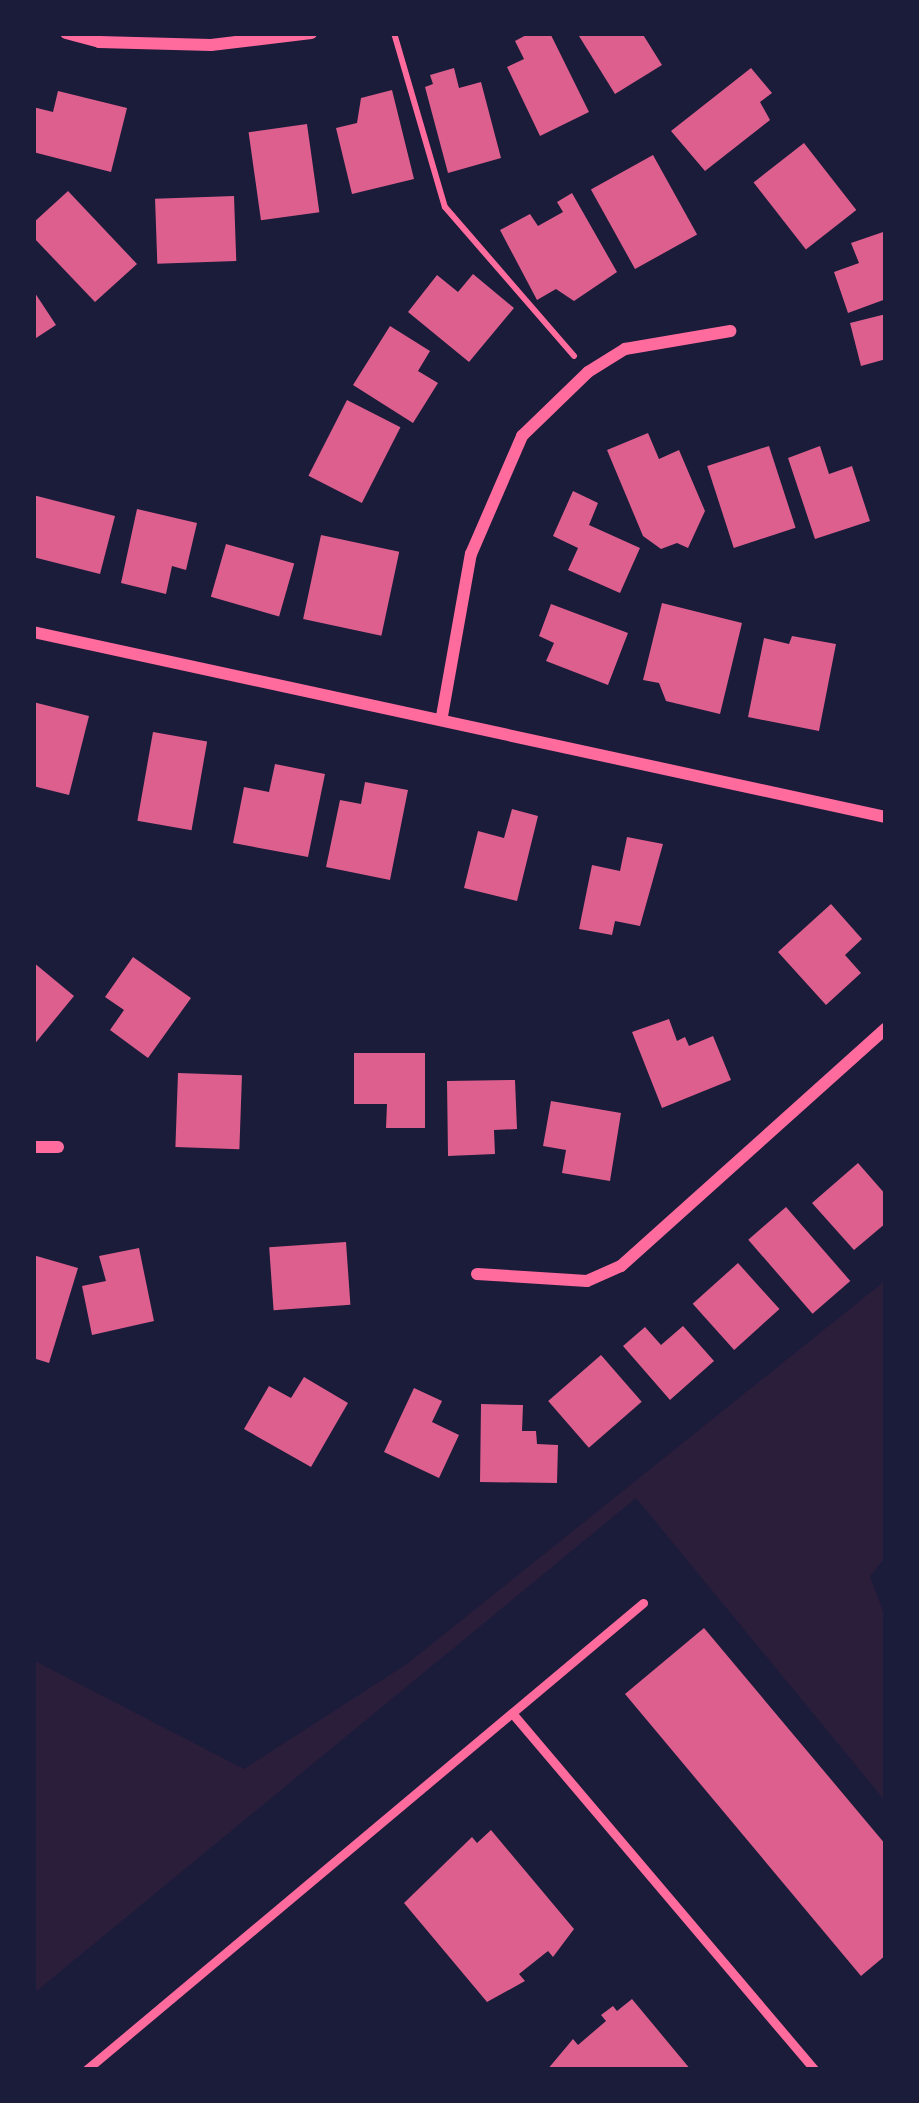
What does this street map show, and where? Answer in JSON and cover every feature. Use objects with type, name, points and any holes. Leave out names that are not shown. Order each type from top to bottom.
[{"type":"street","points":[[66,33],[188,44],[311,33]]},
{"type":"street","points":[[442,716],[488,501],[522,436],[588,372],[658,338],[730,331]]},
{"type":"street","points":[[33,632],[442,716],[886,817]]},
{"type":"street","points":[[477,1274],[587,1282],[621,1266],[886,1028]]},
{"type":"street","points":[[33,1147],[58,1147]]},
{"type":"lane","points":[[86,2070],[643,1603]]},
{"type":"lane","points":[[512,1713],[815,2070]]},
{"type":"path","points":[[394,33],[445,207],[588,372]]},
{"type":"shaded area","points":[[886,1280],[886,1557],[870,1576],[886,1620],[886,1802],[636,1498],[33,1994],[33,1660],[244,1769],[407,1664]]},
{"type":"building","points":[[530,33],[550,33],[589,112],[540,136],[507,67],[524,59],[515,41]]},
{"type":"building","points":[[642,33],[662,65],[615,94],[579,36]]},
{"type":"building","points":[[454,68],[459,88],[481,82],[501,158],[448,173],[425,87],[433,84],[430,75]]},
{"type":"building","points":[[751,68],[772,93],[760,102],[770,120],[705,171],[671,131]]},
{"type":"building","points":[[392,90],[414,179],[352,194],[336,128],[357,123],[361,98]]},
{"type":"building","points":[[58,91],[127,108],[111,172],[33,152],[33,107],[53,112]]},
{"type":"building","points":[[307,124],[319,212],[261,220],[249,132]]},
{"type":"building","points":[[804,143],[856,210],[806,249],[754,182]]},
{"type":"building","points":[[653,155],[697,235],[635,269],[591,189]]},
{"type":"building","points":[[68,191],[137,264],[95,302],[33,237],[33,223]]},
{"type":"building","points":[[572,193],[617,272],[574,301],[556,289],[537,300],[500,230],[530,214],[538,226],[563,212],[557,202]]},
{"type":"building","points":[[234,196],[236,261],[157,264],[155,199]]},
{"type":"building","points":[[886,231],[886,299],[848,313],[834,272],[859,263],[851,243]]},
{"type":"building","points":[[473,274],[514,308],[469,362],[408,312],[437,275],[458,292]]},
{"type":"building","points":[[33,290],[56,325],[33,340]]},
{"type":"building","points":[[886,314],[886,359],[861,366],[850,323]]},
{"type":"building","points":[[390,326],[430,351],[418,371],[438,383],[413,423],[353,385]]},
{"type":"building","points":[[347,400],[400,427],[362,503],[308,476]]},
{"type":"building","points":[[648,433],[659,459],[679,450],[705,511],[688,548],[677,543],[661,549],[643,536],[607,450]]},
{"type":"building","points":[[769,446],[796,528],[734,548],[707,466]]},
{"type":"building","points":[[820,446],[829,474],[852,466],[870,521],[815,539],[788,458]]},
{"type":"building","points":[[573,491],[598,503],[589,525],[640,548],[620,593],[568,570],[578,548],[553,536]]},
{"type":"building","points":[[33,495],[115,516],[100,574],[33,557]]},
{"type":"building","points":[[137,509],[197,523],[186,570],[172,566],[166,594],[121,583]]},
{"type":"building","points":[[321,535],[399,552],[381,636],[303,619]]},
{"type":"building","points":[[226,544],[294,564],[279,616],[211,597]]},
{"type":"building","points":[[662,603],[742,623],[720,714],[666,701],[659,683],[643,680]]},
{"type":"building","points":[[551,604],[628,633],[608,685],[546,661],[554,643],[539,636]]},
{"type":"building","points":[[792,636],[836,644],[819,731],[748,717],[764,638],[789,644]]},
{"type":"building","points":[[33,702],[89,716],[69,795],[33,786]]},
{"type":"building","points":[[153,732],[207,742],[192,830],[137,821]]},
{"type":"building","points":[[275,764],[325,774],[308,857],[233,843],[244,787],[269,792]]},
{"type":"building","points":[[365,782],[408,790],[390,880],[326,867],[340,800],[361,804]]},
{"type":"building","points":[[512,809],[538,816],[517,901],[464,888],[478,831],[504,838]]},
{"type":"building","points":[[627,837],[663,844],[640,926],[615,921],[612,935],[579,929],[592,865],[620,871]]},
{"type":"building","points":[[831,904],[862,939],[845,955],[861,973],[826,1005],[778,952]]},
{"type":"building","points":[[133,957],[191,998],[148,1058],[110,1030],[124,1010],[105,997]]},
{"type":"building","points":[[33,962],[74,996],[33,1046]]},
{"type":"building","points":[[669,1019],[677,1041],[685,1037],[689,1046],[713,1036],[731,1080],[662,1108],[632,1032]]},
{"type":"building","points":[[354,1053],[425,1053],[425,1128],[386,1128],[387,1104],[354,1104]]},
{"type":"building","points":[[178,1073],[242,1075],[239,1149],[175,1147]]},
{"type":"building","points":[[515,1080],[517,1129],[494,1130],[495,1154],[448,1156],[447,1081]]},
{"type":"building","points":[[551,1101],[621,1113],[610,1181],[562,1173],[566,1150],[543,1146]]},
{"type":"building","points":[[858,1163],[886,1195],[886,1223],[854,1250],[812,1203]]},
{"type":"building","points":[[786,1207],[850,1281],[813,1314],[748,1240]]},
{"type":"building","points":[[346,1242],[350,1305],[274,1310],[269,1247]]},
{"type":"building","points":[[139,1248],[154,1321],[92,1335],[82,1286],[106,1281],[99,1256]]},
{"type":"building","points":[[33,1255],[78,1268],[49,1363],[33,1358]]},
{"type":"building","points":[[738,1263],[779,1309],[734,1350],[693,1304]]},
{"type":"building","points":[[683,1326],[714,1361],[670,1400],[623,1346],[645,1327],[661,1345]]},
{"type":"building","points":[[601,1355],[642,1402],[589,1448],[548,1401]]},
{"type":"building","points":[[304,1377],[348,1403],[311,1467],[244,1429],[269,1386],[291,1398]]},
{"type":"building","points":[[414,1388],[442,1401],[432,1422],[459,1435],[439,1478],[384,1452]]},
{"type":"building","points":[[481,1404],[523,1405],[522,1431],[536,1431],[537,1444],[558,1445],[557,1483],[480,1482]]},
{"type":"building","points":[[704,1628],[886,1845],[886,1955],[861,1976],[625,1694]]},
{"type":"building","points":[[491,1830],[574,1929],[553,1957],[548,1951],[519,1974],[525,1981],[487,2002],[404,1903],[472,1837],[477,1843]]},
{"type":"building","points":[[632,1999],[691,2070],[547,2070],[573,2039],[578,2045],[606,2021],[601,2015],[613,2006],[617,2011]]}]
